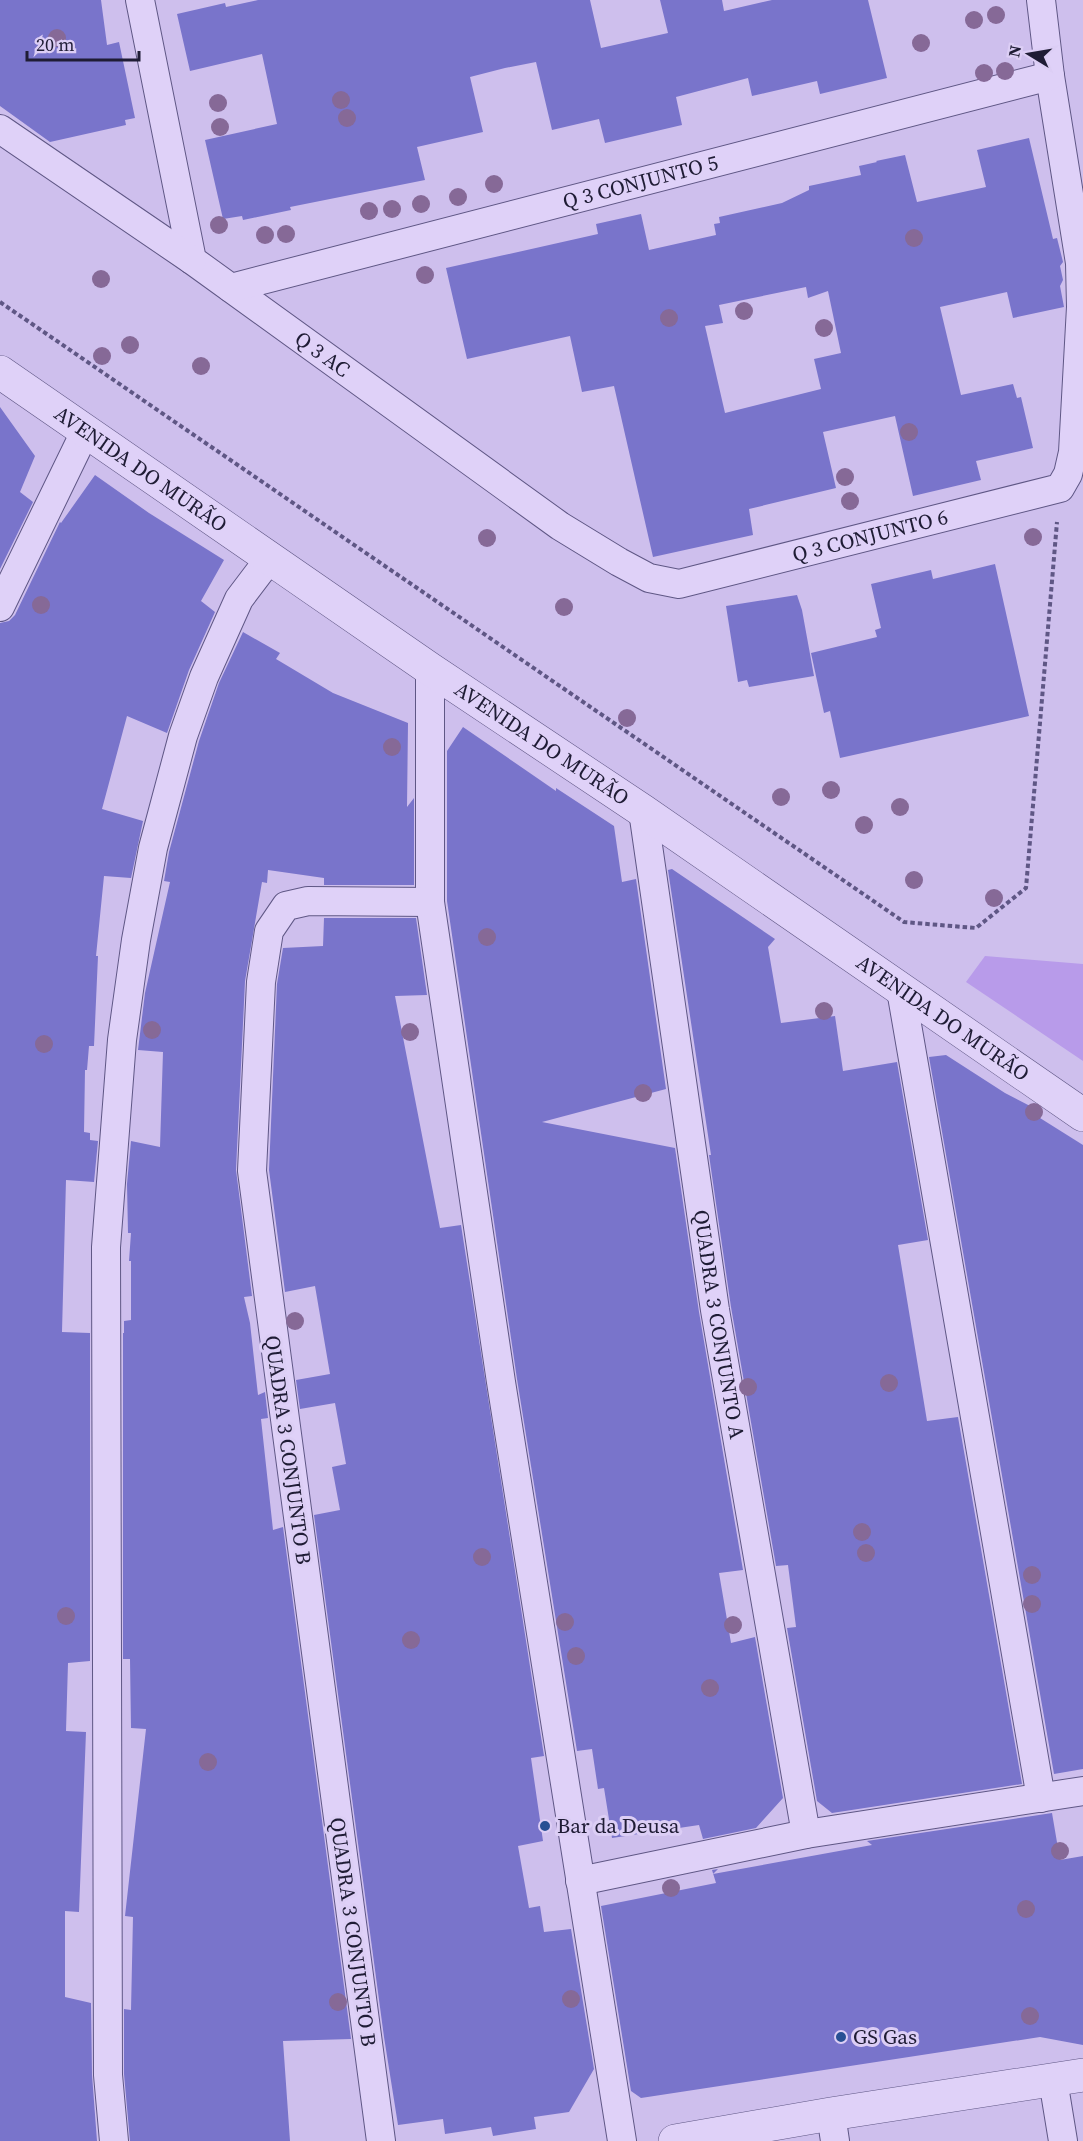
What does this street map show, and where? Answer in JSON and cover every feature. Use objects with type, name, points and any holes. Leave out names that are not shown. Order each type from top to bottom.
[{"type":"street","points":[[140,0],[192,260]]},
{"type":"street","points":[[1041,0],[1080,274],[1081,307],[1072,452],[1068,474],[1060,488]]},
{"type":"street","name":"Q 3 CONJUNTO 5","points":[[231,288],[1050,76]]},
{"type":"street","name":"Q 3 AC","points":[[0,129],[192,260],[560,526],[649,578],[679,584]]},
{"type":"street","name":"AVENIDA DO MURÃO","points":[[0,372],[430,669],[1083,1114]]},
{"type":"street","points":[[0,607],[85,432]]},
{"type":"street","name":"Q 3 CONJUNTO 6","points":[[679,584],[1060,488]]},
{"type":"street","points":[[114,2141],[108,2075],[106,1247],[122,1040],[136,940],[153,848],[183,736],[204,677],[239,599],[270,558]]},
{"type":"street","points":[[430,669],[430,902],[499,1370],[622,2141]]},
{"type":"street","name":"QUADRA 3 CONJUNTO A","points":[[643,812],[715,1310],[806,1834]]},
{"type":"street","name":"QUADRA 3 CONJUNTO B","points":[[381,2141],[262,1258],[252,1172],[253,1137],[261,982],[269,931],[286,906],[308,901],[430,902]]},
{"type":"street","points":[[901,990],[1041,1798]]},
{"type":"street","points":[[580,1881],[806,1834],[1083,1791]]},
{"type":"street","points":[[675,2141],[833,2127],[1068,2078],[1064,2141]]},
{"type":"path","points":[[0,302],[904,922],[976,928],[1026,888],[1060,488]]},
{"type":"sand","points":[[985,956],[1083,964],[1083,1061],[966,982]]},
{"type":"building","points":[[0,0],[101,0],[107,45],[119,42],[135,118],[125,120],[126,125],[50,142],[0,106]]},
{"type":"building","points":[[258,0],[590,0],[601,48],[668,33],[660,0],[722,0],[724,11],[772,0],[868,0],[887,78],[820,94],[817,81],[752,96],[748,78],[676,97],[682,125],[605,143],[599,119],[552,130],[536,62],[505,68],[470,77],[483,132],[417,147],[425,180],[290,207],[291,210],[243,220],[242,216],[223,219],[205,140],[277,124],[262,54],[190,71],[177,14],[225,3],[226,7]]},
{"type":"building","points":[[1029,138],[1053,239],[1057,238],[1063,262],[1060,266],[1063,280],[1060,286],[1064,307],[1013,318],[1007,292],[940,307],[961,395],[1013,384],[1017,398],[1021,397],[1033,448],[976,461],[981,480],[913,496],[895,416],[823,432],[836,488],[749,509],[753,535],[653,557],[614,386],[582,392],[570,336],[467,359],[446,268],[598,234],[596,224],[641,214],[649,250],[716,235],[714,224],[720,223],[719,217],[782,203],[809,190],[809,186],[861,175],[859,166],[905,155],[917,202],[986,187],[977,150]],"holes":[[[806,287],[808,298],[828,291],[841,353],[814,359],[821,389],[725,413],[705,326],[723,323],[719,305]]]},
{"type":"building","points":[[0,407],[35,456],[20,492],[33,502],[0,569]]},
{"type":"building","points":[[95,475],[149,513],[224,560],[201,601],[215,612],[189,670],[167,733],[127,716],[102,809],[143,821],[131,878],[104,876],[96,956],[98,956],[94,1046],[89,1046],[87,1070],[85,1070],[84,1132],[90,1133],[90,1140],[98,1141],[94,1182],[66,1180],[62,1332],[90,1333],[90,1661],[68,1663],[66,1731],[86,1732],[79,1912],[65,1911],[65,1997],[91,2003],[92,2075],[97,2141],[0,2141],[0,623],[9,621],[15,615],[60,522]]},
{"type":"building","points":[[995,564],[1029,716],[840,758],[830,711],[824,713],[811,653],[877,637],[875,630],[881,628],[871,584],[931,570],[933,579]]},
{"type":"building","points":[[797,595],[802,610],[814,676],[749,687],[747,680],[738,682],[726,606]]},
{"type":"building","points":[[243,632],[280,653],[276,659],[333,693],[408,723],[407,807],[414,798],[414,885],[324,885],[324,878],[268,870],[267,883],[262,882],[245,981],[236,1170],[252,1296],[244,1297],[250,1323],[258,1395],[265,1392],[268,1418],[261,1419],[273,1530],[283,1527],[351,2039],[283,2041],[290,2141],[130,2141],[124,2074],[124,2009],[131,2010],[133,1917],[125,1916],[146,1729],[131,1728],[130,1659],[123,1659],[123,1333],[124,1321],[131,1320],[131,1261],[129,1261],[131,1233],[128,1233],[127,1184],[131,1141],[160,1147],[163,1052],[138,1050],[145,993],[170,882],[164,881],[169,852],[199,741],[219,683]]},
{"type":"building","points":[[463,727],[556,791],[556,788],[614,826],[622,882],[636,879],[666,1089],[542,1122],[675,1148],[699,1312],[743,1570],[719,1573],[731,1643],[755,1637],[783,1798],[756,1828],[703,1839],[699,1825],[612,1838],[604,1788],[598,1789],[592,1749],[577,1751],[517,1379],[447,901],[447,751]]},
{"type":"building","points":[[672,869],[775,939],[768,947],[781,1023],[835,1016],[843,1071],[897,1062],[928,1240],[898,1245],[927,1421],[958,1417],[1022,1784],[832,1813],[817,1801],[787,1628],[796,1627],[788,1565],[776,1566],[731,1307],[709,1155],[711,1155],[668,870]]},
{"type":"building","points":[[324,918],[416,918],[427,995],[395,996],[440,1228],[461,1225],[544,1756],[531,1758],[543,1841],[518,1846],[529,1908],[540,1906],[544,1932],[571,1929],[594,2069],[569,2112],[534,2117],[536,2129],[493,2136],[491,2127],[445,2134],[443,2119],[398,2125],[384,2037],[314,1515],[340,1510],[332,1467],[346,1464],[335,1403],[300,1409],[296,1380],[330,1374],[315,1286],[285,1292],[269,1170],[277,984],[283,948],[323,946]]},
{"type":"building","points":[[946,1055],[1005,1093],[1032,1107],[1032,1113],[1083,1145],[1083,1769],[1054,1774],[929,1057]]},
{"type":"building","points":[[1052,1813],[1060,1860],[1083,1856],[1083,2045],[1040,2037],[641,2098],[631,2091],[601,1906],[716,1883],[713,1874],[872,1845],[867,1841]]},
{"type":"place","name":"Bar da Deusa","points":[[545,1826]]},
{"type":"place","name":"GS Gas","points":[[841,2037]]}]
